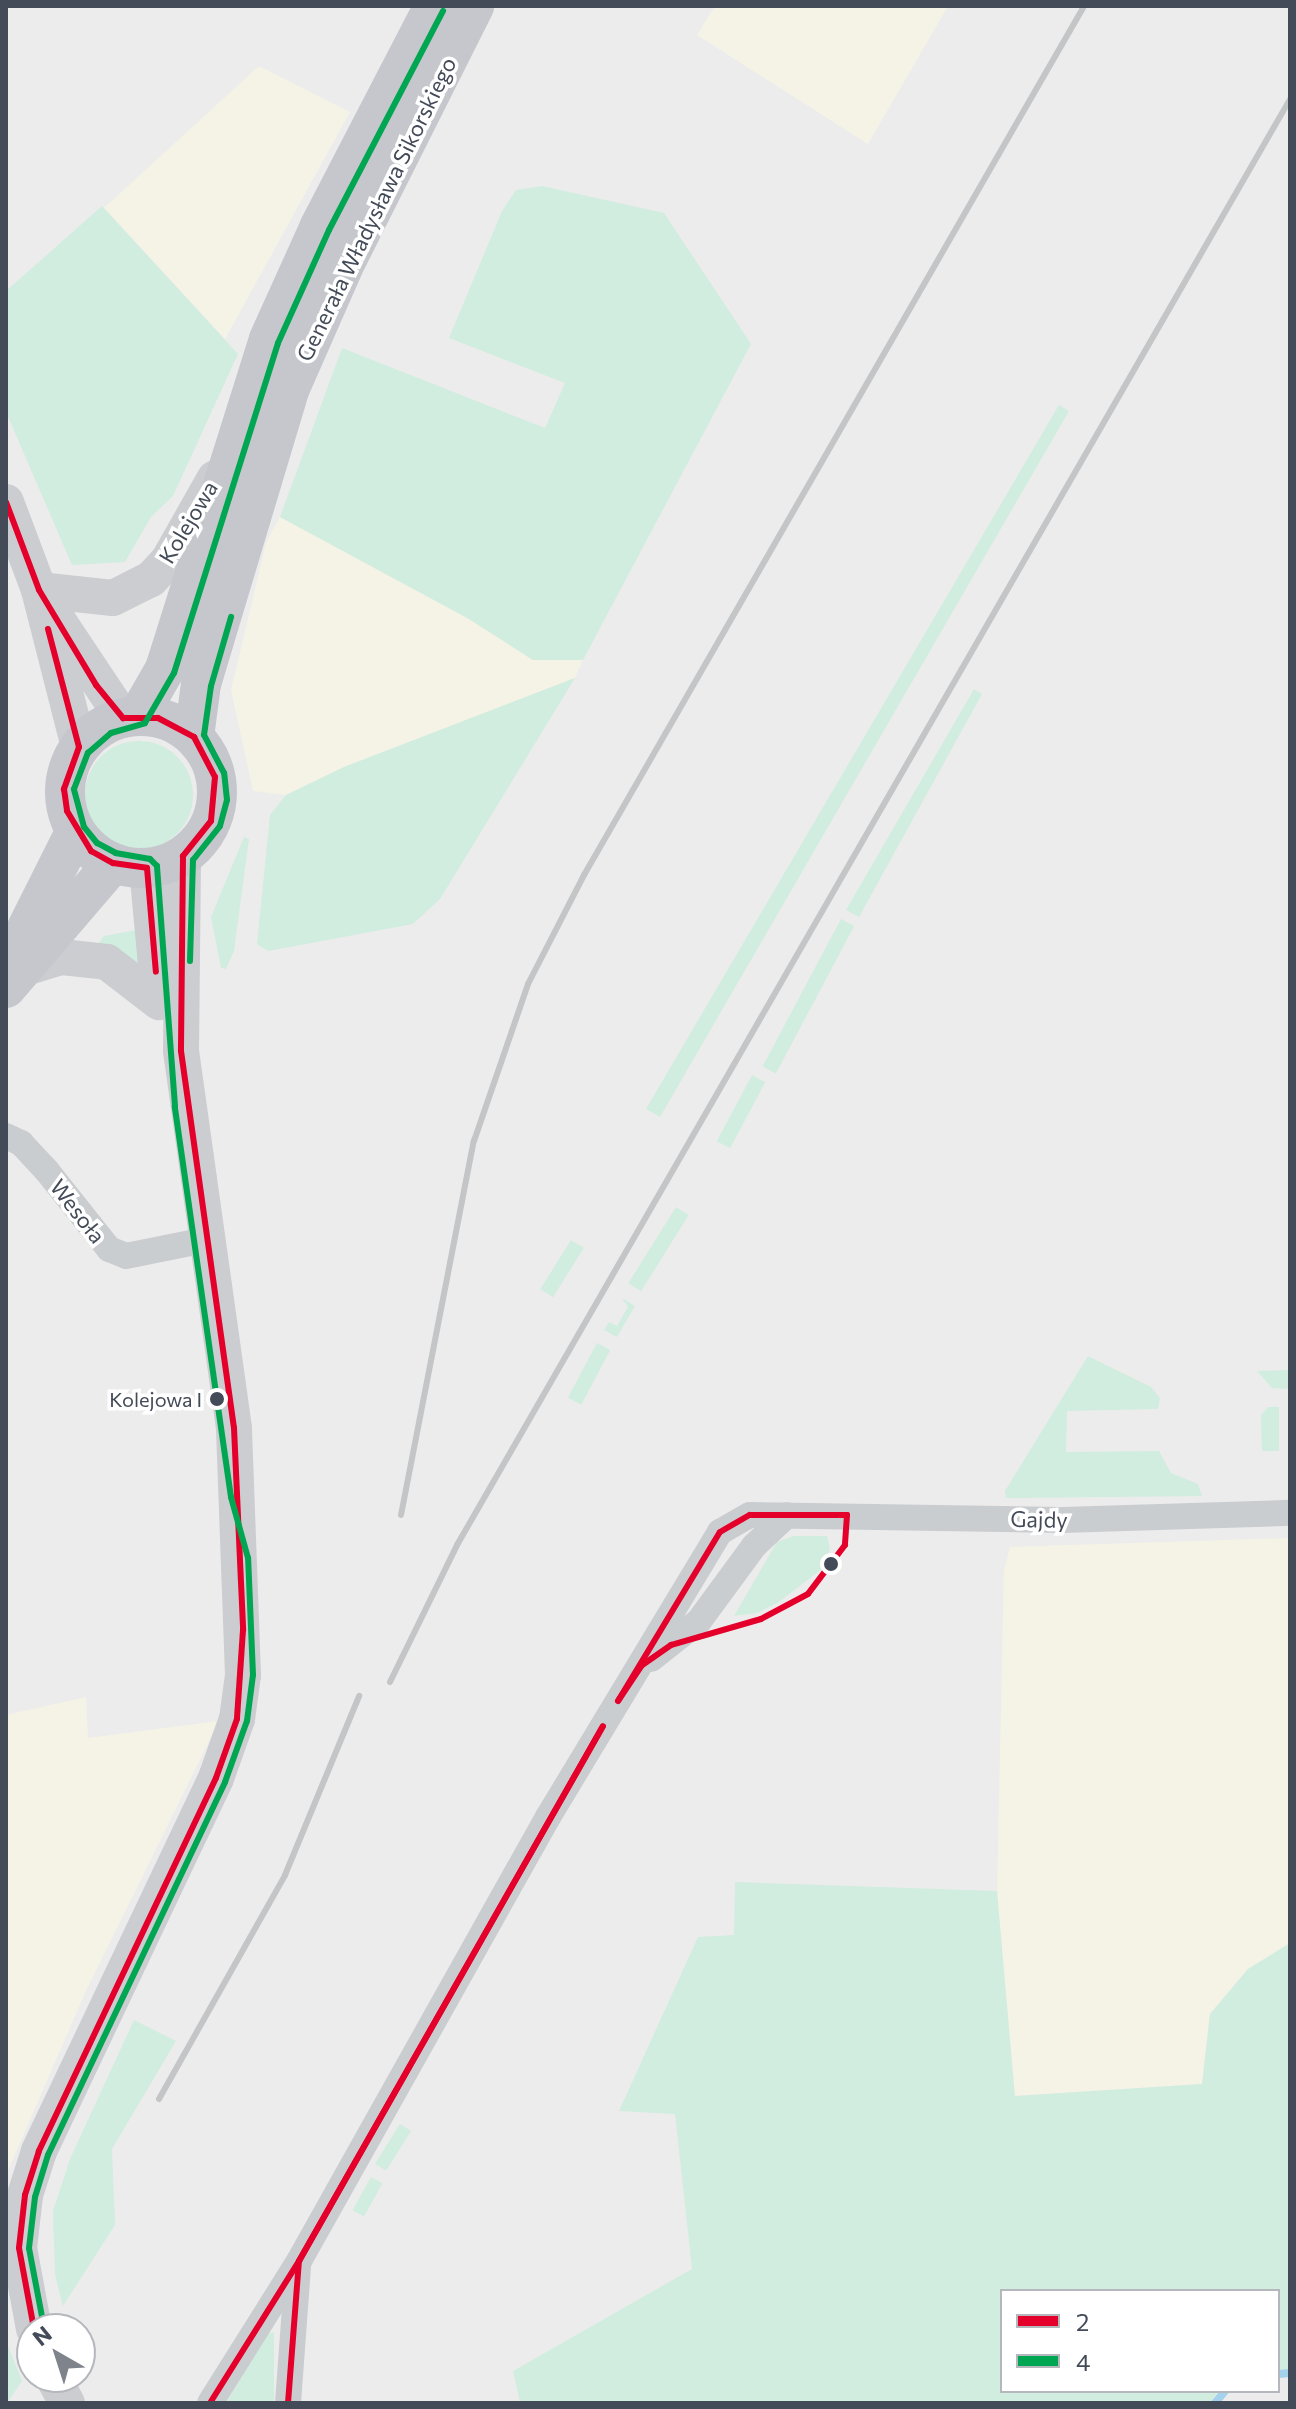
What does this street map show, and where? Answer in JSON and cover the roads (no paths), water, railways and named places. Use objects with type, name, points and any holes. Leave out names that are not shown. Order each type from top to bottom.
[{"type":"main road","name":"Generała Władysława Sikorskiego","points":[[131,717],[165,669],[269,339],[320,226],[434,6]]},
{"type":"main road","name":"Generała Władysława Sikorskiego","points":[[194,737],[201,684],[290,388],[343,267],[474,6]]},
{"type":"main road","points":[[131,717],[168,722],[194,737],[215,777],[217,799],[205,831],[147,863],[12,975],[75,832],[64,789],[79,747],[99,729],[131,717]]},
{"type":"main road","points":[[75,832],[147,863]]},
{"type":"street","name":"Kolejowa","points":[[39,590],[113,598],[151,579],[168,561],[234,445]]},
{"type":"street","points":[[6,502],[39,590],[79,747]]},
{"type":"street","points":[[39,590],[96,685],[131,717]]},
{"type":"street","points":[[147,863],[165,1107],[198,1242]]},
{"type":"street","points":[[31,2313],[19,2248],[25,2195],[39,2151],[216,1778],[237,1719],[243,1660],[238,1560],[240,1494],[222,1431],[198,1242],[181,1051],[147,863]]},
{"type":"street","points":[[12,975],[62,957],[107,962],[159,1002]]},
{"type":"street","name":"Wesoła","points":[[6,1136],[21,1143],[47,1171],[109,1249],[126,1256],[198,1242]]},
{"type":"street","name":"Gajdy","points":[[210,2403],[299,2261],[548,1817],[720,1532],[738,1517],[787,1515],[1062,1520],[1290,1513]]},
{"type":"street","points":[[642,1665],[699,1621],[754,1546],[787,1515]]},
{"type":"street","points":[[288,2403],[299,2261]]},
{"type":"waterway","points":[[1280,2374],[1290,2373]]},
{"type":"waterway","points":[[1215,2403],[1223,2393]]},
{"type":"railway","points":[[401,1515],[474,1141],[528,984],[584,875],[1084,6]]},
{"type":"railway","points":[[390,1682],[457,1545],[1290,99]]},
{"type":"railway","points":[[159,2099],[285,1875],[359,1696]]},
{"type":"place","name":"Kolejowa I","points":[[217,1399]]}]
